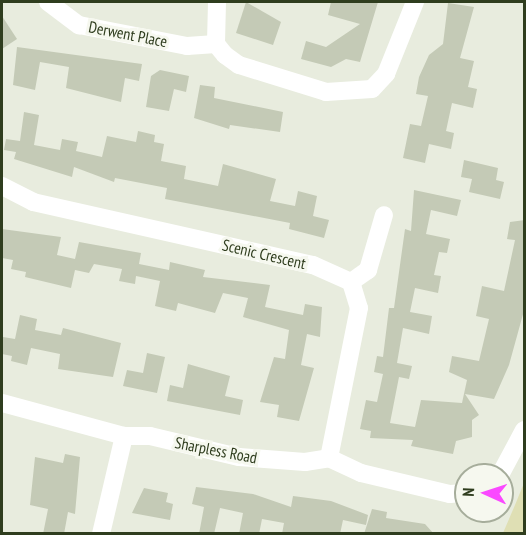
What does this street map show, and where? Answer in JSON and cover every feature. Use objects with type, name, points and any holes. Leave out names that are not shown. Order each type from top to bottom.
[{"type":"street","name":"Derwent Place","points":[[48,2],[79,25],[187,46],[216,44]]},
{"type":"street","points":[[217,2],[216,44],[239,65],[308,89],[372,89],[386,74],[415,2]]},
{"type":"street","name":"Scenic Crescent","points":[[2,186],[33,202],[322,267],[351,282]]},
{"type":"street","points":[[384,215],[368,270],[351,282],[359,308],[329,458],[361,473],[454,494]]},
{"type":"street","name":"Sharpless Road","points":[[2,403],[124,436],[150,436],[239,457],[305,462],[329,458]]},
{"type":"street","points":[[507,463],[525,430]]},
{"type":"street","points":[[101,534],[124,436]]},
{"type":"green space","points":[[524,483],[524,533],[503,533],[507,523],[514,523],[515,505]]},
{"type":"building","points":[[246,2],[281,22],[273,45],[236,33]]},
{"type":"building","points":[[331,2],[378,2],[360,62],[346,59],[331,67],[301,59],[306,41],[326,47],[360,24],[328,15]]},
{"type":"building","points":[[448,3],[474,7],[460,58],[474,61],[468,87],[477,89],[473,108],[452,103],[446,131],[454,133],[451,149],[429,144],[425,163],[403,158],[410,124],[421,126],[428,96],[416,94],[419,77],[429,55],[443,44]]},
{"type":"building","points":[[2,16],[17,39],[2,49]]},
{"type":"building","points":[[17,47],[142,64],[139,81],[125,78],[121,102],[66,88],[69,67],[40,62],[35,90],[13,85]]},
{"type":"building","points":[[160,70],[189,76],[186,92],[174,89],[169,111],[146,107],[151,76]]},
{"type":"building","points":[[200,85],[215,87],[214,98],[283,112],[280,132],[230,125],[229,129],[194,118]]},
{"type":"building","points":[[24,112],[39,115],[34,145],[60,150],[62,139],[78,142],[76,151],[102,157],[107,136],[136,142],[138,131],[155,135],[154,142],[164,144],[161,161],[186,166],[184,179],[218,186],[223,164],[276,179],[270,201],[295,206],[298,191],[317,196],[313,216],[329,220],[324,238],[289,229],[290,223],[165,199],[167,188],[115,178],[114,182],[74,167],[72,177],[14,159],[16,152],[4,150],[6,139],[20,141]]},
{"type":"building","points":[[464,160],[498,168],[496,180],[504,182],[500,199],[469,192],[472,179],[461,177]]},
{"type":"building","points":[[414,190],[461,200],[457,216],[431,210],[426,234],[450,239],[447,253],[439,252],[434,275],[441,276],[438,293],[415,288],[410,312],[432,316],[429,334],[403,328],[397,363],[412,366],[409,379],[399,377],[390,423],[415,427],[421,400],[462,403],[467,380],[449,372],[452,356],[479,361],[489,319],[476,316],[482,286],[504,291],[515,240],[507,239],[510,222],[525,220],[525,307],[509,365],[494,399],[465,394],[479,415],[472,420],[472,437],[456,441],[453,454],[411,446],[413,440],[370,438],[371,431],[360,429],[366,400],[377,402],[383,374],[374,372],[377,356],[383,357],[389,308],[394,308],[405,229],[411,231]]},
{"type":"building","points":[[2,229],[61,237],[57,255],[75,259],[79,242],[141,253],[139,264],[169,270],[170,262],[205,270],[203,277],[270,285],[265,307],[303,315],[305,304],[322,307],[320,337],[307,334],[301,365],[314,368],[299,421],[277,417],[279,405],[260,402],[274,357],[285,359],[289,330],[243,317],[248,298],[223,293],[215,313],[178,303],[176,311],[155,306],[160,281],[136,276],[135,284],[119,281],[122,269],[94,264],[89,273],[75,270],[71,288],[25,277],[26,272],[11,269],[13,260],[2,258]]},
{"type":"building","points":[[20,315],[37,319],[35,330],[61,335],[63,328],[121,343],[113,377],[58,369],[60,354],[31,348],[27,365],[11,361],[12,356],[2,354],[3,337],[15,339]]},
{"type":"building","points":[[147,353],[165,357],[157,393],[123,386],[127,370],[143,373]]},
{"type":"building","points":[[188,364],[230,376],[225,396],[243,400],[240,415],[167,401],[170,385],[183,388]]},
{"type":"building","points":[[65,454],[80,457],[75,514],[68,512],[64,534],[43,534],[48,509],[30,505],[35,457],[63,463]]},
{"type":"building","points":[[196,487],[253,494],[291,507],[293,496],[331,501],[368,515],[366,525],[343,520],[340,534],[282,534],[284,523],[262,519],[259,534],[239,534],[243,513],[220,508],[214,534],[199,534],[204,507],[192,504]]},
{"type":"building","points":[[144,488],[168,493],[166,502],[173,504],[170,520],[132,513]]},
{"type":"building","points":[[372,509],[387,512],[386,518],[425,524],[434,534],[364,534]]}]
